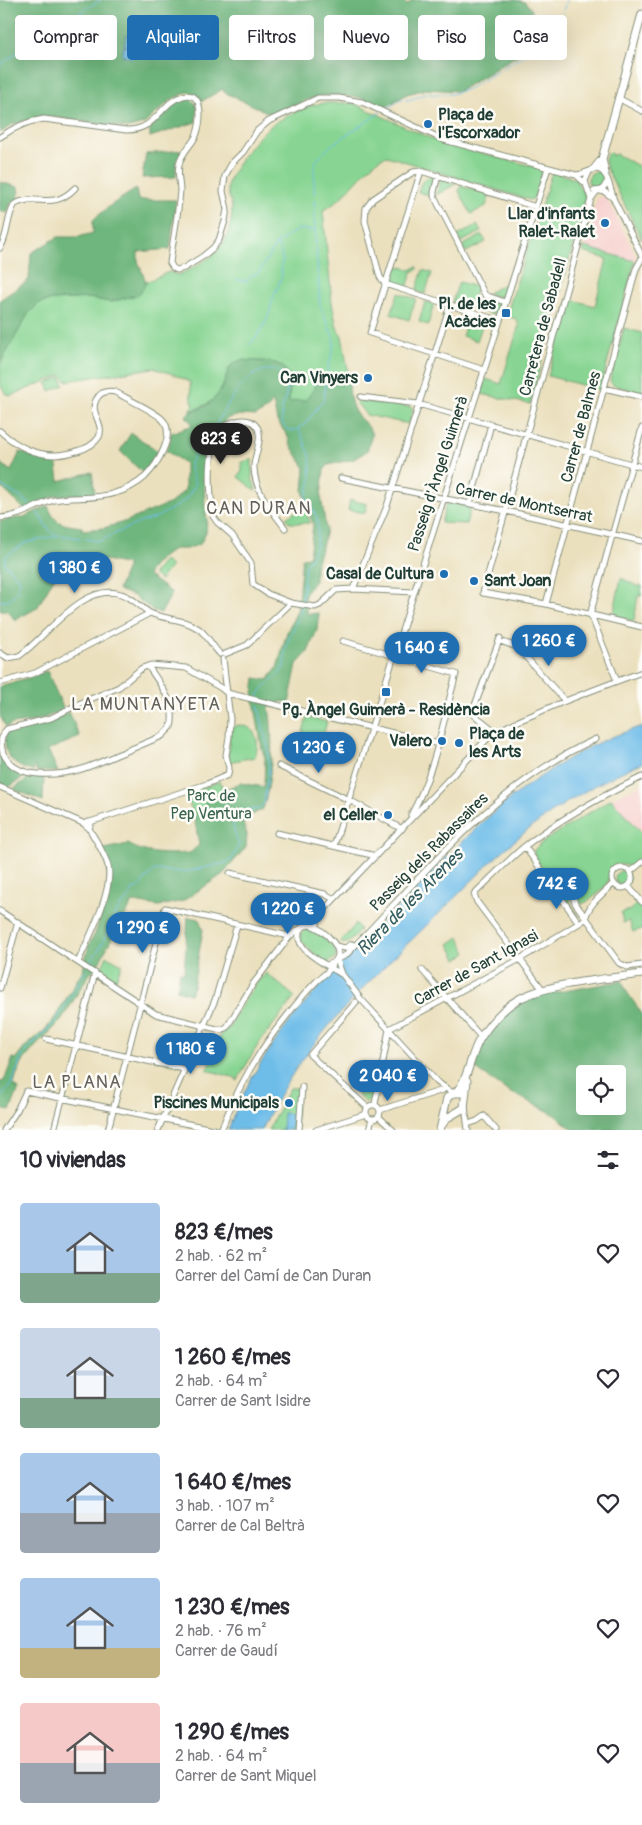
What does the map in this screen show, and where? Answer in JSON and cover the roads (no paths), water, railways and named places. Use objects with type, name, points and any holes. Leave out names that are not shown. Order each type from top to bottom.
[{"type":"street","points":[[642,14],[602,159],[613,198],[642,257]]},
{"type":"street","points":[[0,136],[17,127],[44,119],[120,130],[136,130],[149,124],[179,97],[188,95],[194,97],[200,105],[198,131],[182,155],[178,168],[179,196],[176,233],[170,263],[177,270],[202,257],[213,248],[218,240],[226,214],[223,187],[225,176],[232,163],[244,152],[262,126],[288,111],[318,98],[339,98],[356,101],[381,110],[444,140],[576,175],[592,190],[607,193],[613,198]]},
{"type":"street","points":[[618,98],[642,111]]},
{"type":"street","points":[[591,198],[585,178],[602,159]]},
{"type":"street","name":"Passeig d'Àngel Guimerà","points":[[334,846],[548,168]]},
{"type":"street","points":[[576,175],[592,170],[600,170],[605,173]]},
{"type":"street","points":[[500,321],[385,284],[380,277],[365,221],[366,208],[373,199],[413,172],[421,171],[536,207]]},
{"type":"street","points":[[421,171],[370,333],[484,370]]},
{"type":"street","points":[[438,176],[434,196],[485,294],[505,302]]},
{"type":"street","points":[[598,191],[605,188],[607,182]]},
{"type":"street","points":[[0,248],[4,243],[11,211],[15,204],[26,201],[57,200],[66,196],[74,188]]},
{"type":"street","name":"Carretera de Sabadell","points":[[546,604],[483,593],[591,198],[598,191]]},
{"type":"street","name":"Carrer de Balmes","points":[[546,604],[636,269],[642,257]]},
{"type":"street","points":[[353,589],[387,506],[450,305]]},
{"type":"street","points":[[604,388],[642,397]]},
{"type":"street","points":[[0,431],[18,446],[36,453],[66,455],[83,450],[91,445],[99,436],[100,426],[94,412],[94,405],[101,394],[108,391],[115,392],[162,419],[167,431],[166,442],[154,466],[145,477],[128,488],[100,497],[52,501],[23,514],[0,518]]},
{"type":"street","points":[[361,397],[418,404],[642,467]]},
{"type":"street","points":[[285,528],[263,498],[256,481],[254,466],[260,436],[259,430],[255,424],[247,420],[226,425],[217,437],[211,459],[213,516],[232,535],[251,563],[252,581],[256,588],[291,603],[315,606],[320,605],[336,590],[414,592]]},
{"type":"street","points":[[470,504],[491,424]]},
{"type":"street","points":[[617,681],[590,615],[642,428]]},
{"type":"street","name":"Carrer de Montserrat","points":[[341,478],[506,511],[642,541]]},
{"type":"street","points":[[0,653],[8,658],[19,656],[75,606],[89,596],[99,593],[120,593],[131,598],[150,613],[193,625],[205,635],[214,649],[222,656],[230,728],[226,754],[229,768],[228,775],[88,825]]},
{"type":"street","points":[[222,656],[246,645],[291,603]]},
{"type":"street","points":[[546,604],[642,627]]},
{"type":"street","points":[[0,683],[35,673],[150,613]]},
{"type":"street","points":[[472,713],[500,639],[517,647],[565,701]]},
{"type":"street","points":[[343,641],[456,674],[438,744],[420,798],[406,824]]},
{"type":"street","points":[[148,666],[170,704],[171,727],[165,734],[91,767],[72,773],[55,775],[31,773],[11,765],[4,754],[1,743],[3,733],[7,729],[51,718],[119,687],[142,668],[148,666],[156,665],[186,668],[222,688],[227,693],[438,744]]},
{"type":"street","points":[[317,928],[318,918],[334,899],[483,743],[496,732],[565,701],[642,672]]},
{"type":"street","points":[[446,710],[472,713],[496,732]]},
{"type":"street","name":"Passeig dels Rabassaires","points":[[336,961],[346,955],[358,940],[410,888],[430,864],[491,807],[541,770],[596,740]]},
{"type":"street","points":[[279,766],[349,800],[402,829]]},
{"type":"street","points":[[543,990],[477,902],[474,894],[524,847],[608,793],[642,777]]},
{"type":"street","points":[[0,786],[88,825],[108,865],[109,871],[103,904],[78,962]]},
{"type":"street","points":[[420,798],[426,796],[426,802]]},
{"type":"street","points":[[277,832],[376,856]]},
{"type":"street","points":[[524,847],[579,923]]},
{"type":"street","points":[[630,872],[642,862]]},
{"type":"street","points":[[622,868],[630,872],[632,877],[628,886],[622,888],[614,884],[612,876],[615,871],[622,868]]},
{"type":"street","points":[[230,873],[324,894],[334,899]]},
{"type":"street","points":[[551,884],[566,876],[575,903],[615,959],[624,966],[642,965]]},
{"type":"street","name":"Carrer de Sant Ignasi","points":[[389,1029],[520,959],[579,923],[585,919],[593,903],[614,884]]},
{"type":"street","points":[[628,886],[642,902]]},
{"type":"street","points":[[108,1130],[165,908],[288,938],[300,944],[318,961],[342,974]]},
{"type":"street","points":[[0,911],[160,1016],[221,1030],[227,1027],[260,973],[288,938],[325,909]]},
{"type":"street","points":[[0,988],[18,922]]},
{"type":"street","points":[[158,1130],[204,1025],[222,978],[237,925]]},
{"type":"street","points":[[4,1130],[26,1091],[220,1130],[241,1086],[263,1048],[286,1016],[336,961],[338,952],[336,946],[317,928],[303,927]]},
{"type":"street","points":[[300,944],[298,938],[303,927]]},
{"type":"street","name":"Passeig dels Rabassaires","points":[[336,946],[345,948],[358,940]]},
{"type":"street","points":[[318,961],[323,969],[321,977]]},
{"type":"street","points":[[336,961],[358,1000],[389,1029],[437,1082],[443,1090],[449,1108],[456,1112],[468,1128]]},
{"type":"street","points":[[422,970],[481,1037]]},
{"type":"street","points":[[54,1130],[76,1046],[92,971]]},
{"type":"street","points":[[441,1128],[447,1101],[464,1083],[477,1044],[489,1026],[510,1005],[519,999],[543,990],[642,974]]},
{"type":"street","points":[[358,1000],[310,1055],[367,1107]]},
{"type":"street","points":[[375,1104],[389,1029]]},
{"type":"street","points":[[46,1039],[184,1069]]},
{"type":"street","points":[[467,1071],[465,1103],[468,1128]]},
{"type":"street","points":[[437,1082],[454,1092],[462,1094],[465,1103],[462,1110],[447,1118],[441,1128]]},
{"type":"street","points":[[299,1130],[302,1087]]},
{"type":"street","points":[[380,1110],[443,1090]]},
{"type":"street","points":[[367,1107],[375,1104]]},
{"type":"street","points":[[375,1104],[380,1110],[379,1117]]},
{"type":"street","points":[[366,1114],[367,1107]]},
{"type":"street","points":[[366,1114],[372,1119],[379,1117]]},
{"type":"street","points":[[316,1130],[366,1114]]},
{"type":"street","points":[[468,1128],[484,1116],[496,1130]]},
{"type":"street","points":[[379,1117],[393,1130]]},
{"type":"street","points":[[369,1130],[372,1119]]},
{"type":"water","points":[[127,35],[127,46],[124,45]]},
{"type":"water","points":[[124,46],[127,46],[127,56],[122,55]]},
{"type":"water","name":"Riera de les Arenes","points":[[642,726],[642,763],[601,782],[575,797],[549,814],[508,846],[356,995],[334,1020],[294,1072],[262,1130],[228,1130],[242,1097],[258,1067],[299,1010],[346,958],[464,840],[492,813],[552,769],[600,742]]},
{"type":"water","points":[[283,1113],[292,1114],[291,1130],[282,1130]]},
{"type":"waterway","points":[[0,65],[42,37],[61,31],[72,17],[101,0]]},
{"type":"waterway","points":[[385,110],[401,99],[409,100],[425,94],[451,94],[468,89],[528,53],[556,28],[561,20],[566,0]]},
{"type":"waterway","points":[[0,601],[14,595],[20,580],[4,563],[6,556],[25,543],[60,535],[99,541],[141,522],[155,518],[186,499],[195,485],[190,466],[193,456],[210,434],[238,389],[258,372],[269,370],[282,373],[288,388],[282,409],[282,423],[288,430],[294,431],[305,424],[324,399],[326,376],[334,345],[333,336],[320,306],[315,231],[314,167],[316,161],[330,146],[381,112]]},
{"type":"waterway","points":[[236,279],[246,282],[251,276],[259,272],[277,243],[299,229],[314,231]]},
{"type":"waterway","points":[[249,345],[265,323],[282,276],[281,265],[283,260],[277,243]]},
{"type":"waterway","points":[[299,429],[310,455],[311,480],[306,497],[316,515],[318,528],[315,548],[305,565],[302,602]]},
{"type":"waterway","points":[[0,485],[25,500],[31,506]]},
{"type":"waterway","points":[[37,512],[49,530],[56,535]]},
{"type":"waterway","points":[[258,698],[262,689],[283,668],[286,647],[301,607]]},
{"type":"waterway","points":[[87,967],[101,946],[111,922],[121,905],[133,890],[139,887],[154,870],[185,872],[225,863],[232,859],[239,845],[233,826],[235,817],[242,811],[259,809],[264,803],[269,769],[268,748],[258,705]]},
{"type":"waterway","points":[[0,1099],[12,1083],[23,1054],[56,1021],[86,970]]},
{"type":"place","name":"Plaça de l'Escorxador","points":[[428,124]]},
{"type":"place","name":"Llar d'infants Ralet-Ralet","points":[[605,223]]},
{"type":"place","name":"Pl. de les Acàcies","points":[[506,313]]},
{"type":"place","name":"Can Vinyers","points":[[368,378]]},
{"type":"place","name":"Casal de Cultura","points":[[444,574]]},
{"type":"place","name":"Sant Joan","points":[[474,581]]},
{"type":"place","name":"Pg. Àngel Guimerà - Residència","points":[[386,692]]},
{"type":"place","name":"Valero","points":[[442,741]]},
{"type":"place","name":"Plaça de les Arts","points":[[459,743]]},
{"type":"place","name":"el Celler","points":[[388,815]]},
{"type":"place","name":"Piscines Municipals","points":[[289,1103]]},
{"type":"district","name":"CAN DURAN","points":[[259,508]]},
{"type":"district","name":"LA MUNTANYETA","points":[[146,704]]},
{"type":"district","name":"LA PLANA","points":[[77,1082]]},
{"type":"park label","name":"Parc de Pep Ventura","points":[[211,805]]}]
